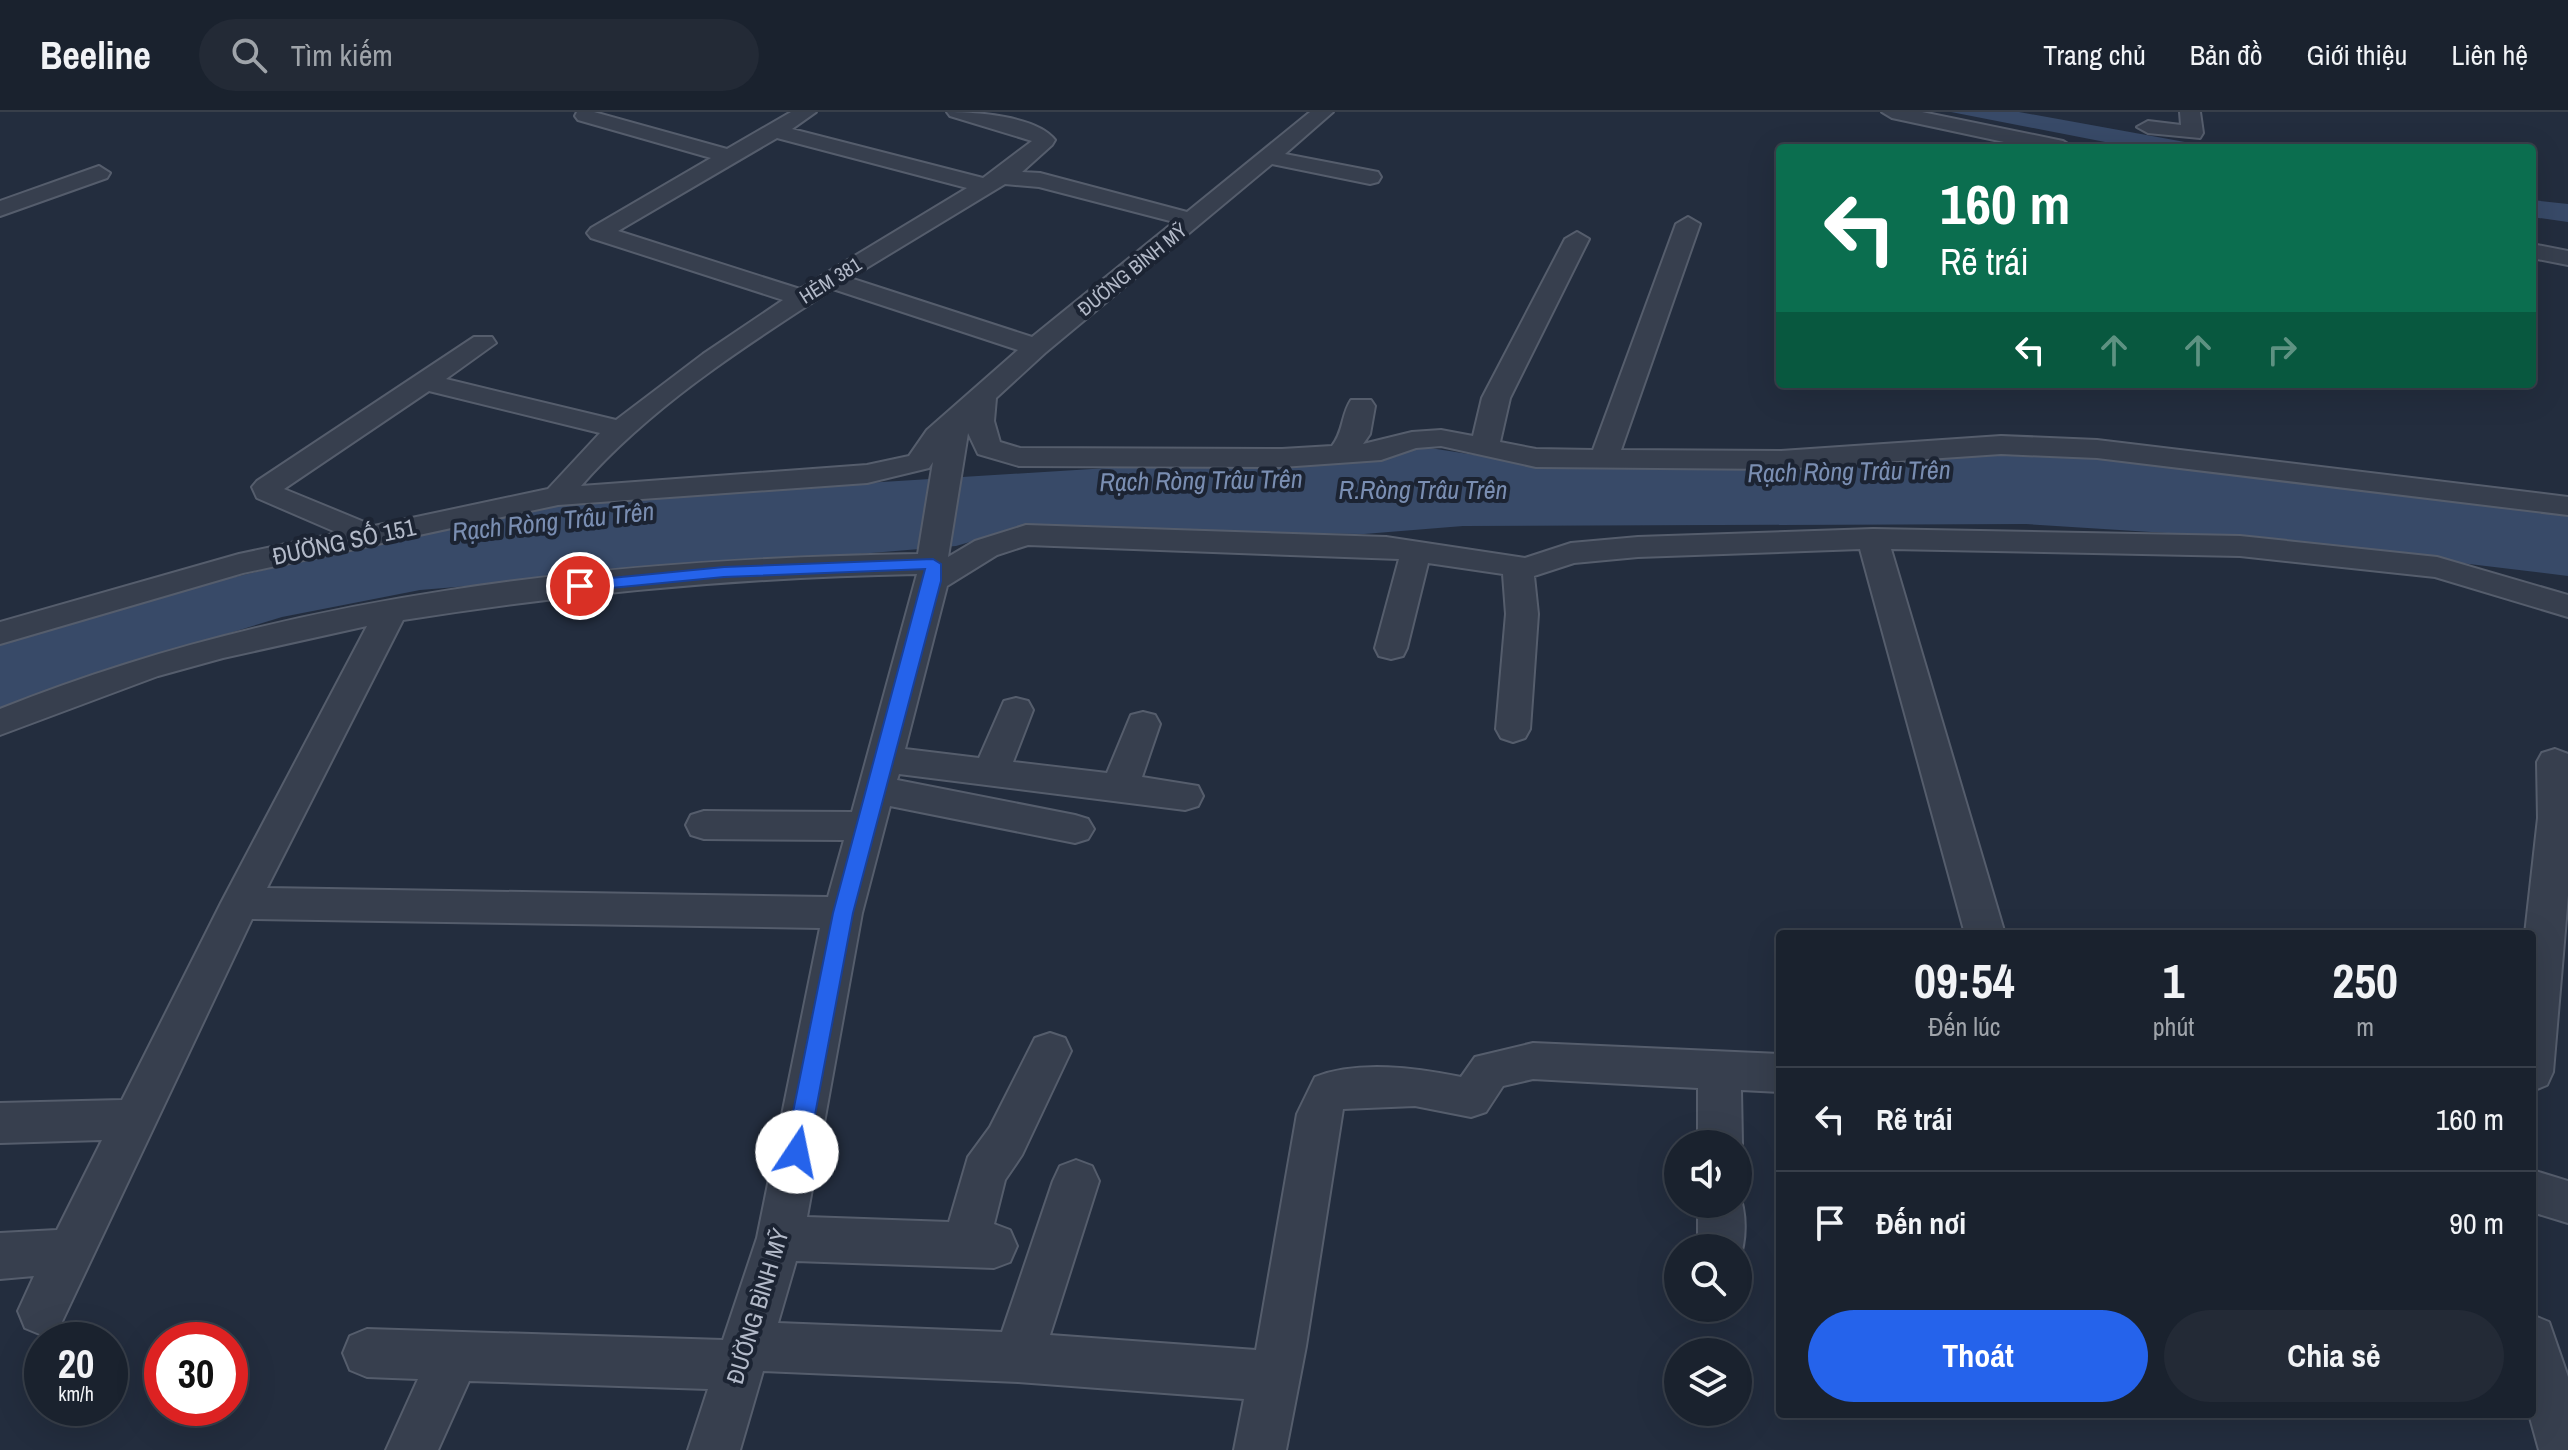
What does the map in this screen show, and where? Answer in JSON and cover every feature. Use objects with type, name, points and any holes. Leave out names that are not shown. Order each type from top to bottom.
[{"type":"street","points":[[802,298],[599,233],[806,112]]},
{"type":"street","name":"HẺM 381","points":[[558,496],[577,470],[618,429],[802,298],[992,181],[1043,142],[1042,137],[957,112]]},
{"type":"street","name":"ĐƯỜNG BÌNH MỸ","points":[[714,1450],[780,1238],[843,913],[933,566],[956,427],[984,392],[1036,347],[1323,112]]},
{"type":"street","points":[[1892,112],[1982,141],[2017,144]]},
{"type":"street","points":[[2148,127],[2192,133],[2190,112]]},
{"type":"street","points":[[585,116],[730,157]]},
{"type":"street","points":[[775,131],[992,181],[1040,180],[1192,220]]},
{"type":"street","points":[[1268,157],[1370,177]]},
{"type":"street","points":[[0,209],[99,173]]},
{"type":"street","points":[[1604,458],[1688,224]]},
{"type":"street","points":[[1485,447],[1496,398],[1577,239]]},
{"type":"street","points":[[2536,252],[2568,258]]},
{"type":"street","points":[[830,280],[1036,347]]},
{"type":"street","points":[[370,535],[281,499],[267,492],[267,487],[483,343]]},
{"type":"street","points":[[423,382],[618,429]]},
{"type":"street","points":[[984,392],[979,409],[981,434],[988,448],[1019,457],[1282,458],[1381,451],[1412,440],[1441,438],[1536,458],[1781,460],[1873,455],[1957,445],[2097,449],[2568,506]]},
{"type":"street","points":[[1340,455],[1356,434],[1361,406]]},
{"type":"street","name":"ĐƯỜNG SỐ 151","points":[[0,633],[239,564],[558,496],[867,474],[919,462],[937,436],[956,427]]},
{"type":"street","points":[[0,723],[51,701],[164,663],[289,628],[522,592],[724,572],[933,566],[1026,535],[1416,551],[1527,568],[1571,553],[1638,547],[1873,539],[2240,546],[2437,567],[2568,606],[2568,614]]},
{"type":"street","points":[[1873,539],[1984,930]]},
{"type":"street","points":[[1391,648],[1416,551]]},
{"type":"street","points":[[1513,729],[1522,614],[1518,567]]},
{"type":"street","points":[[42,1311],[240,903],[391,612]]},
{"type":"street","points":[[991,772],[1016,710]]},
{"type":"street","points":[[1120,788],[1143,724]]},
{"type":"street","points":[[2536,1030],[2556,818],[2555,762]]},
{"type":"street","points":[[704,825],[991,772],[1185,796]]},
{"type":"street","points":[[875,791],[1075,829]]},
{"type":"street","points":[[240,903],[843,913]]},
{"type":"street","points":[[780,1238],[980,1245],[984,1172],[1006,1141],[1050,1051]]},
{"type":"street","points":[[1260,1450],[1273,1376],[1285,1333],[1319,1114],[1330,1090],[1415,1087],[1471,1098],[1490,1070],[1533,1061],[1776,1073]]},
{"type":"street","points":[[1719,1072],[1720,1130]]},
{"type":"street","points":[[0,1123],[135,1119]]},
{"type":"street","points":[[1018,1357],[1076,1181]]},
{"type":"street","points":[[2536,1192],[2568,1202]]},
{"type":"street","points":[[0,1256],[72,1251]]},
{"type":"street","points":[[2536,1352],[2565,1450]]},
{"type":"street","points":[[367,1353],[1018,1357],[1273,1376]]},
{"type":"street","points":[[412,1450],[455,1355]]},
{"type":"water","points":[[1951,112],[2019,112],[2196,144],[2115,144]]},
{"type":"water","points":[[2536,200],[2568,204],[2568,222],[2536,218]]},
{"type":"water","name":"R.Ròng Trâu Trên","points":[[1430,448],[1494,458],[1992,449],[2318,481],[2568,515],[2568,576],[2262,539],[2026,524],[1463,526],[1364,534],[1011,530],[956,546],[420,590],[282,617],[99,673],[0,713],[0,637],[106,608],[545,503]]},
{"type":"route","points":[[580,586],[724,572],[933,564],[933,581],[882,759],[843,913],[797,1152]]},
{"type":"water label","name":"Rạch Ròng Trâu Trên","points":[[1849,471]]},
{"type":"water label","name":"Rạch Ròng Trâu Trên","points":[[1201,480]]},
{"type":"water label","name":"Rạch Ròng Trâu Trên","points":[[553,521]]}]
